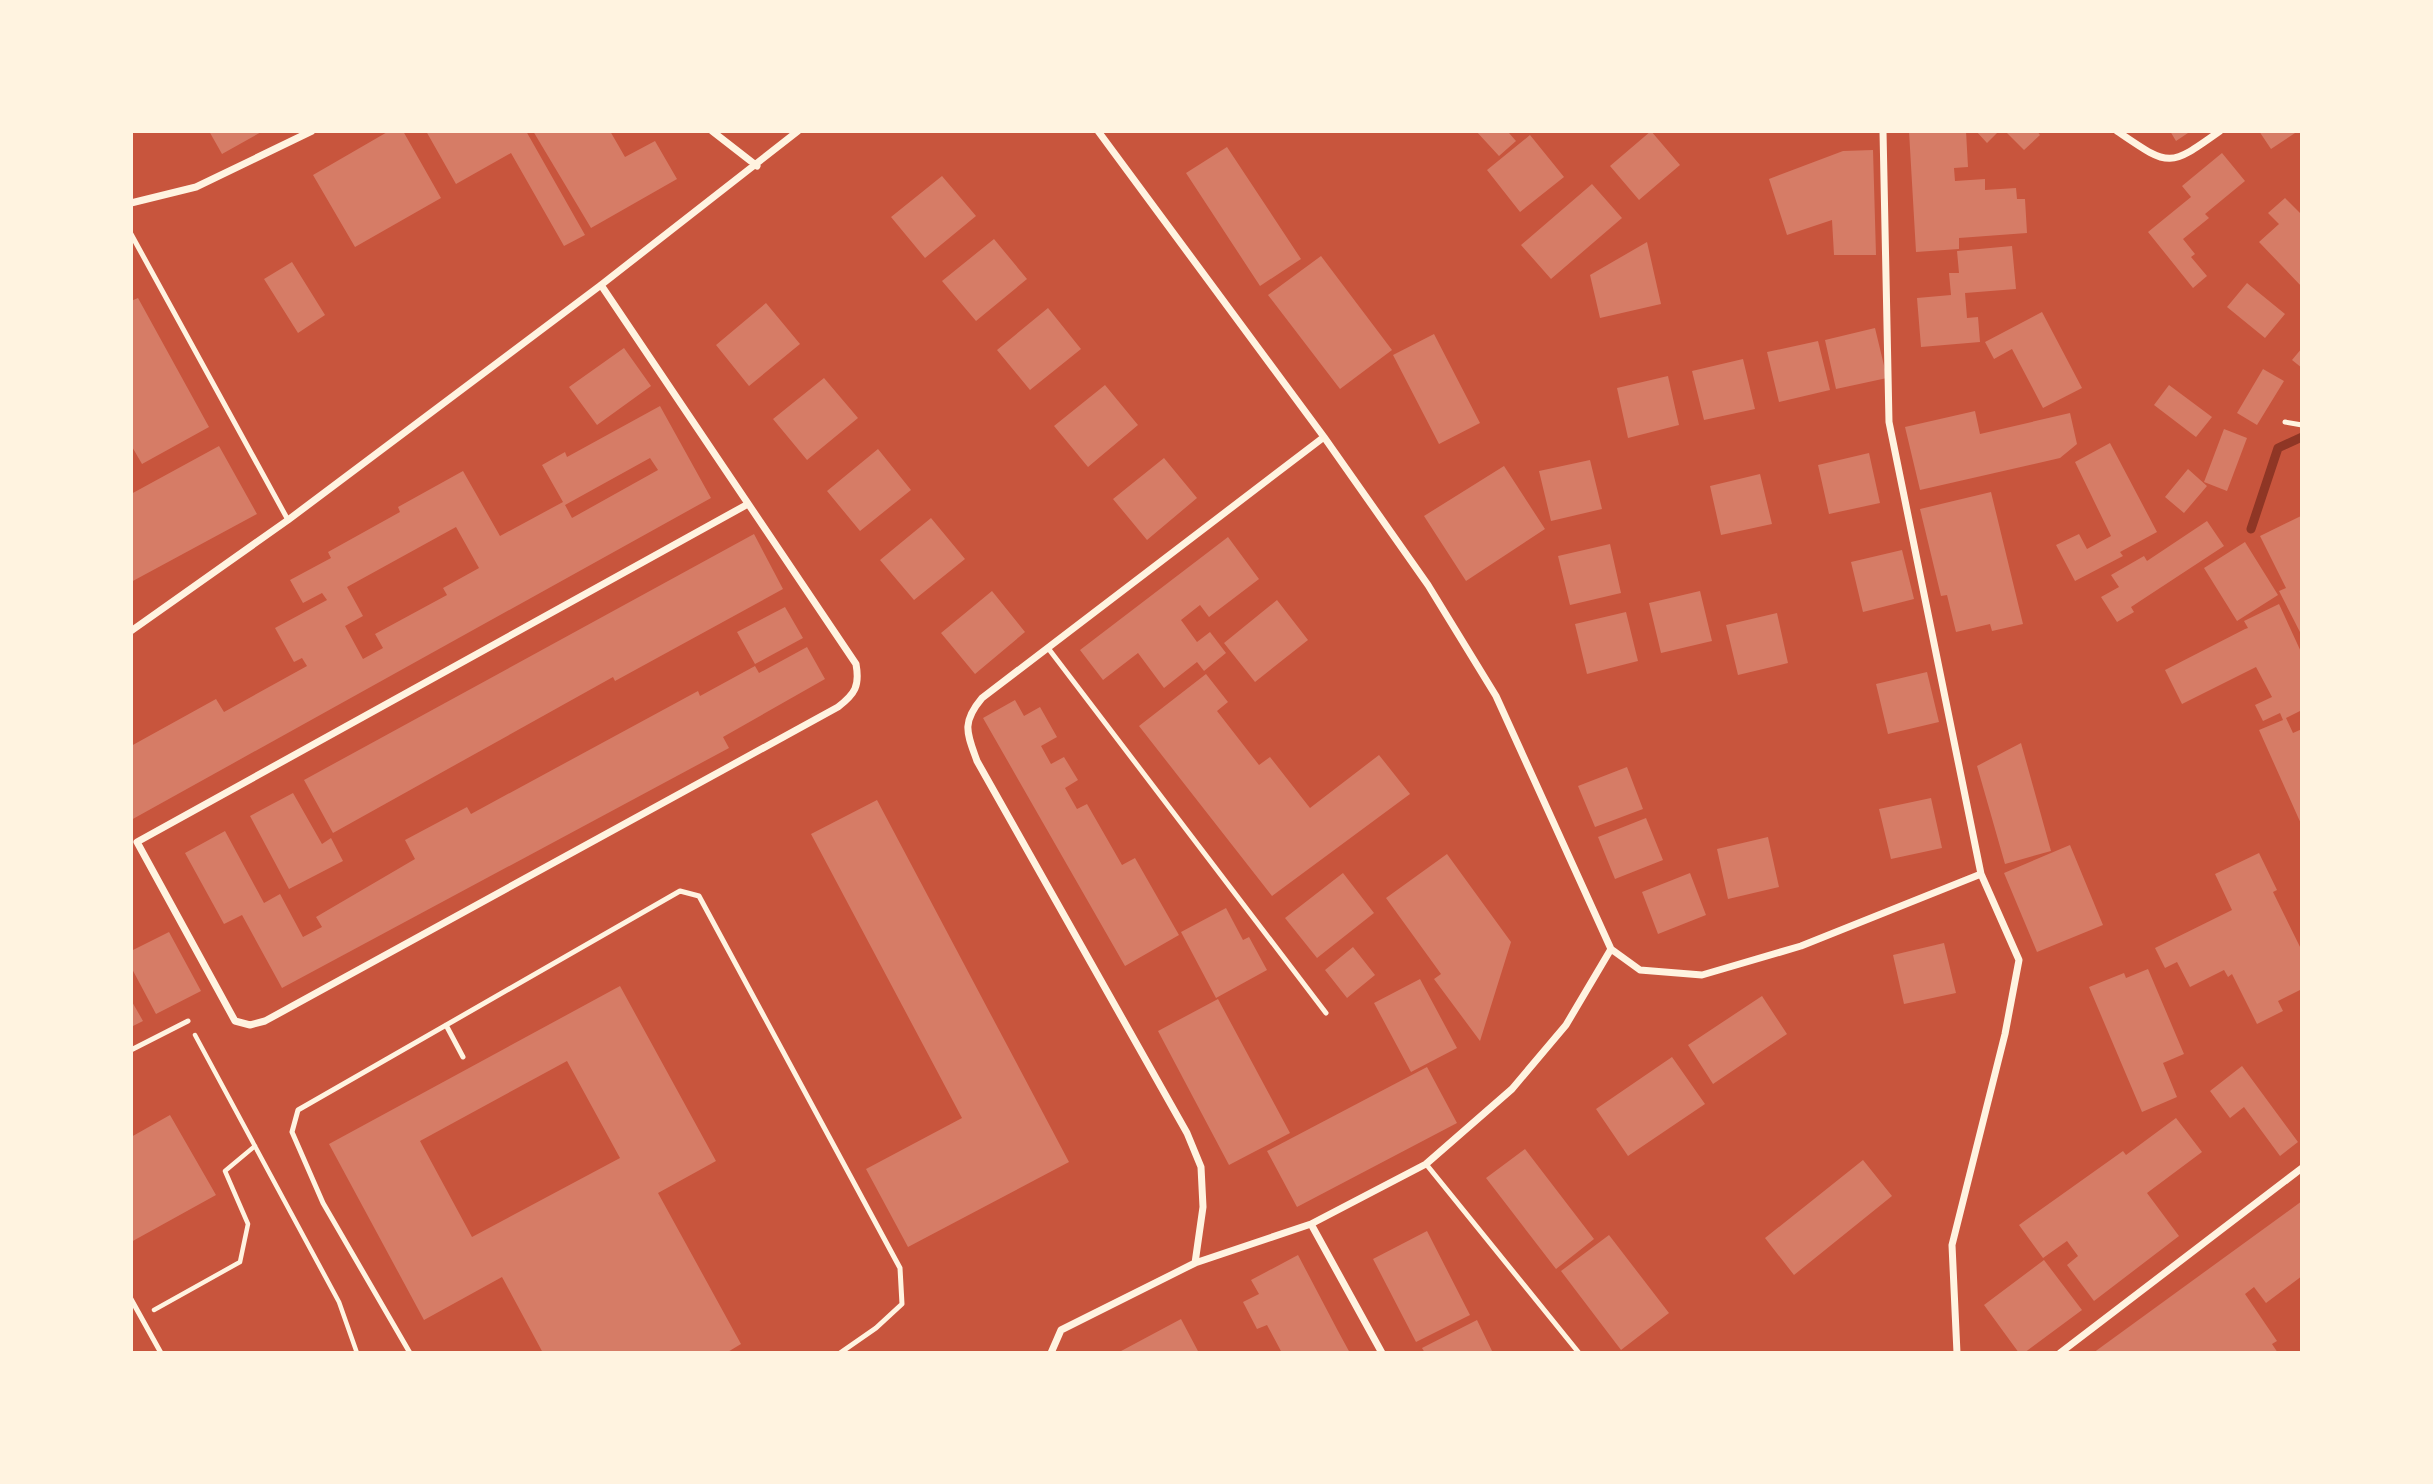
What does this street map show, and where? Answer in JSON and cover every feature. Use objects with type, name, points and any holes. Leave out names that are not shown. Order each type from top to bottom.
[{"type":"street","points":[[131,203],[196,187],[312,131]]},
{"type":"street","points":[[712,131],[757,166]]},
{"type":"street","points":[[131,631],[289,520],[757,166],[798,131]]},
{"type":"street","points":[[1098,131],[1324,437],[1428,585],[1496,696],[1611,949],[1640,970],[1702,975],[1801,946],[1981,874]]},
{"type":"street","points":[[1883,131],[1889,422],[1981,874],[2019,960],[2006,1034],[1952,1245],[1957,1353]]},
{"type":"street","points":[[2117,131],[2157,158],[2180,159],[2220,131]]},
{"type":"street","points":[[601,285],[856,664],[859,680],[854,695],[838,707],[265,1021],[250,1025],[235,1020],[134,844],[748,504]]},
{"type":"street","points":[[1195,1263],[1203,1207],[1201,1167],[1187,1133],[977,761],[966,731],[970,712],[982,698],[1324,437]]},
{"type":"street","points":[[1051,1353],[1061,1330],[1195,1263],[1311,1224],[1426,1164],[1512,1089],[1566,1025],[1611,949]]},
{"type":"street","points":[[2060,1353],[2302,1168]]},
{"type":"street","points":[[1311,1224],[1382,1353]]},
{"type":"lane","points":[[131,234],[289,520]]},
{"type":"lane","points":[[2285,422],[2302,425]]},
{"type":"lane","points":[[1048,648],[1326,1013]]},
{"type":"lane","points":[[410,1353],[323,1203],[292,1132],[298,1110],[680,891],[699,896],[900,1268],[902,1304],[876,1328],[840,1353]]},
{"type":"lane","points":[[131,1050],[187,1020]]},
{"type":"lane","points":[[446,1025],[463,1057]]},
{"type":"lane","points":[[1426,1164],[1579,1353]]},
{"type":"lane","points":[[131,1299],[161,1353]]},
{"type":"path","points":[[187,1020],[339,1302],[357,1353]]},
{"type":"path","points":[[141,1317],[240,1262],[248,1224],[225,1171],[255,1146]]},
{"type":"building","points":[[209,131],[263,131],[222,154]]},
{"type":"building","points":[[389,131],[403,131],[441,198],[355,247],[313,175]]},
{"type":"building","points":[[426,131],[526,131],[585,235],[564,246],[511,153],[456,184]]},
{"type":"building","points":[[533,131],[610,131],[625,157],[655,141],[677,179],[591,228]]},
{"type":"building","points":[[1476,131],[1511,131],[1509,133],[1516,141],[1499,156]]},
{"type":"building","points":[[1651,131],[1680,165],[1639,200],[1610,166]]},
{"type":"building","points":[[1909,131],[1966,131],[1968,167],[1954,168],[1955,181],[1985,179],[1985,190],[2016,188],[2017,199],[2025,199],[2027,233],[1959,238],[1959,249],[1916,252]]},
{"type":"building","points":[[1976,131],[1999,131],[1987,143]]},
{"type":"building","points":[[2005,131],[2037,131],[2040,135],[2024,150]]},
{"type":"building","points":[[2170,131],[2191,131],[2176,141]]},
{"type":"building","points":[[2259,131],[2298,131],[2271,149]]},
{"type":"building","points":[[1530,135],[1564,177],[1520,212],[1487,170]]},
{"type":"building","points":[[1227,147],[1301,259],[1260,286],[1186,173]]},
{"type":"building","points":[[1873,150],[1876,255],[1834,255],[1832,220],[1787,235],[1769,179],[1843,151]]},
{"type":"building","points":[[2222,153],[2245,181],[2205,214],[2209,218],[2183,239],[2195,254],[2191,257],[2207,276],[2193,288],[2148,232],[2191,197],[2182,186]]},
{"type":"building","points":[[942,176],[976,216],[925,258],[891,217]]},
{"type":"building","points":[[1592,184],[1622,218],[1551,279],[1521,245]]},
{"type":"building","points":[[2285,198],[2302,215],[2302,287],[2259,242],[2279,224],[2268,213]]},
{"type":"building","points":[[994,239],[1027,279],[976,321],[942,281]]},
{"type":"building","points":[[1647,242],[1661,304],[1600,318],[1590,275]]},
{"type":"building","points":[[2012,246],[2016,289],[1965,293],[1967,318],[1978,317],[1980,342],[1921,347],[1917,298],[1951,295],[1949,273],[1959,273],[1957,251]]},
{"type":"building","points":[[1321,256],[1392,350],[1340,389],[1268,295]]},
{"type":"building","points":[[292,262],[325,315],[298,333],[264,279]]},
{"type":"building","points":[[2247,283],[2285,314],[2265,338],[2227,307]]},
{"type":"building","points":[[138,298],[209,427],[142,464],[131,445],[131,301]]},
{"type":"building","points":[[766,303],[800,344],[749,386],[716,345]]},
{"type":"building","points":[[1048,308],[1081,349],[1030,390],[997,350]]},
{"type":"building","points":[[2042,312],[2082,388],[2043,408],[2012,349],[1994,359],[1985,342]]},
{"type":"building","points":[[1875,328],[1887,378],[1836,389],[1825,340]]},
{"type":"building","points":[[1434,334],[1480,423],[1439,444],[1393,355]]},
{"type":"building","points":[[1818,341],[1830,390],[1779,402],[1767,352]]},
{"type":"building","points":[[624,348],[651,386],[597,425],[569,387]]},
{"type":"building","points":[[2302,348],[2302,368],[2292,360]]},
{"type":"building","points":[[1743,359],[1755,409],[1704,420],[1692,371]]},
{"type":"building","points":[[2263,369],[2284,381],[2257,425],[2237,413]]},
{"type":"building","points":[[1668,376],[1679,425],[1628,438],[1617,388]]},
{"type":"building","points":[[824,378],[858,418],[807,460],[773,419]]},
{"type":"building","points":[[1105,385],[1138,425],[1088,467],[1054,426]]},
{"type":"building","points":[[2169,385],[2212,417],[2196,437],[2154,405]]},
{"type":"building","points":[[660,406],[711,498],[131,820],[131,746],[216,699],[224,712],[307,666],[302,658],[294,662],[275,628],[327,600],[322,593],[303,603],[290,580],[331,558],[328,552],[400,512],[398,507],[463,471],[500,536],[563,502],[542,465],[565,452],[567,457]],"holes":[[[650,458],[658,470],[572,518],[565,505]],[[456,527],[479,568],[443,588],[447,595],[375,634],[383,648],[363,659],[345,626],[363,616],[347,587]]]},
{"type":"building","points":[[1975,411],[1980,434],[2070,413],[2077,444],[2060,458],[1920,490],[1905,427]]},
{"type":"building","points":[[2224,429],[2247,438],[2227,491],[2204,482]]},
{"type":"building","points":[[2110,443],[2157,532],[2120,552],[2123,556],[2075,581],[2056,545],[2079,534],[2087,549],[2111,536],[2075,462]]},
{"type":"building","points":[[219,446],[257,514],[131,582],[131,494]]},
{"type":"building","points":[[878,449],[911,490],[860,531],[827,491]]},
{"type":"building","points":[[1869,453],[1880,503],[1829,514],[1818,465]]},
{"type":"building","points":[[1164,458],[1197,498],[1147,540],[1113,499]]},
{"type":"building","points":[[1590,460],[1602,509],[1551,521],[1539,471]]},
{"type":"building","points":[[1504,466],[1545,529],[1466,581],[1424,516]]},
{"type":"building","points":[[2188,469],[2207,486],[2184,513],[2165,497]]},
{"type":"building","points":[[1760,474],[1772,524],[1721,535],[1710,486]]},
{"type":"building","points":[[1991,492],[2023,624],[1992,631],[1990,624],[1956,632],[1947,595],[1941,596],[1920,509]]},
{"type":"building","points":[[2301,516],[2302,636],[2279,591],[2286,588],[2260,536]]},
{"type":"building","points":[[931,518],[965,559],[914,600],[880,560]]},
{"type":"building","points":[[2207,521],[2224,546],[2131,607],[2134,612],[2117,622],[2101,597],[2119,587],[2111,575],[2144,556],[2147,561]]},
{"type":"building","points":[[754,534],[783,589],[615,681],[613,677],[333,833],[304,780]]},
{"type":"building","points":[[1228,537],[1259,579],[1209,617],[1200,605],[1181,620],[1197,642],[1210,632],[1226,653],[1204,671],[1197,662],[1164,688],[1138,653],[1103,680],[1080,650]]},
{"type":"building","points":[[2245,542],[2278,595],[2237,621],[2204,568]]},
{"type":"building","points":[[1610,544],[1621,593],[1570,605],[1558,556]]},
{"type":"building","points":[[1902,550],[1914,599],[1863,612],[1851,562]]},
{"type":"building","points":[[992,591],[1025,632],[975,674],[941,633]]},
{"type":"building","points":[[1700,591],[1712,641],[1661,653],[1649,603]]},
{"type":"building","points":[[1277,600],[1308,640],[1255,682],[1224,643]]},
{"type":"building","points":[[2279,604],[2302,654],[2302,710],[2286,718],[2293,733],[2302,729],[2302,826],[2259,730],[2283,720],[2280,713],[2263,721],[2255,705],[2272,697],[2256,667],[2182,704],[2165,670],[2248,628],[2244,621]]},
{"type":"building","points":[[785,607],[803,638],[755,664],[737,632]]},
{"type":"building","points":[[1626,612],[1638,661],[1587,674],[1575,624]]},
{"type":"building","points":[[1777,613],[1788,663],[1738,675],[1726,625]]},
{"type":"building","points":[[807,647],[825,679],[723,737],[729,748],[282,988],[242,915],[224,924],[185,853],[225,831],[264,903],[280,894],[303,937],[322,927],[316,917],[415,859],[405,840],[467,807],[471,814],[698,691],[700,696],[755,666],[759,673]]},
{"type":"building","points":[[1927,672],[1939,722],[1888,734],[1876,684]]},
{"type":"building","points":[[1206,674],[1228,702],[1217,711],[1259,765],[1270,757],[1310,808],[1379,755],[1410,794],[1272,896],[1139,726]]},
{"type":"building","points":[[1015,700],[1024,716],[1040,707],[1057,737],[1041,746],[1051,764],[1064,757],[1078,780],[1065,788],[1077,809],[1087,804],[1122,865],[1135,858],[1179,935],[1125,966],[983,718]]},
{"type":"building","points":[[2021,743],[2051,851],[2005,864],[1977,766]]},
{"type":"building","points":[[1627,767],[1643,809],[1595,827],[1578,786]]},
{"type":"building","points":[[293,793],[322,844],[331,838],[343,861],[289,889],[250,816]]},
{"type":"building","points":[[1931,798],[1942,848],[1891,859],[1879,809]]},
{"type":"building","points":[[877,800],[1069,1162],[908,1247],[866,1169],[962,1118],[811,834]]},
{"type":"building","points":[[1646,818],[1663,860],[1615,879],[1598,837]]},
{"type":"building","points":[[1768,837],[1779,887],[1728,899],[1717,849]]},
{"type":"building","points":[[2070,845],[2103,925],[2037,952],[2004,873]]},
{"type":"building","points":[[2259,853],[2277,890],[2273,892],[2302,951],[2302,989],[2278,1001],[2283,1011],[2257,1024],[2232,974],[2228,977],[2224,970],[2190,987],[2177,962],[2165,968],[2155,948],[2232,910],[2215,874]]},
{"type":"building","points":[[1447,854],[1511,942],[1480,1041],[1434,979],[1441,974],[1386,898]]},
{"type":"building","points":[[1343,873],[1374,913],[1317,958],[1285,918]]},
{"type":"building","points":[[1690,873],[1706,915],[1658,934],[1642,892]]},
{"type":"building","points":[[1226,908],[1243,940],[1249,937],[1267,970],[1216,998],[1181,932]]},
{"type":"building","points":[[169,932],[201,991],[156,1014],[131,967],[131,951]]},
{"type":"building","points":[[1944,943],[1956,993],[1904,1004],[1893,955]]},
{"type":"building","points":[[1353,947],[1375,975],[1347,998],[1325,970]]},
{"type":"building","points":[[2148,969],[2184,1054],[2163,1063],[2177,1097],[2142,1112],[2089,987],[2124,973],[2126,978]]},
{"type":"building","points":[[1420,979],[1457,1048],[1411,1072],[1374,1003]]},
{"type":"building","points":[[620,986],[716,1161],[658,1193],[741,1344],[726,1353],[543,1353],[502,1277],[424,1320],[329,1144]],"holes":[[[567,1061],[620,1158],[472,1237],[420,1141]]]},
{"type":"building","points":[[1762,996],[1787,1034],[1713,1084],[1688,1045]]},
{"type":"building","points":[[1218,999],[1290,1133],[1229,1165],[1158,1031]]},
{"type":"building","points":[[131,1000],[143,1021],[131,1027]]},
{"type":"building","points":[[1672,1057],[1705,1104],[1628,1156],[1596,1109]]},
{"type":"building","points":[[2242,1066],[2298,1142],[2280,1156],[2244,1107],[2230,1118],[2210,1091]]},
{"type":"building","points":[[1427,1067],[1457,1123],[1297,1207],[1267,1151]]},
{"type":"building","points":[[170,1115],[216,1195],[131,1242],[131,1137]]},
{"type":"building","points":[[2176,1118],[2202,1152],[2147,1193],[2179,1236],[2094,1301],[2067,1265],[2078,1256],[2067,1241],[2043,1258],[2019,1225],[2123,1151],[2126,1155]]},
{"type":"building","points":[[1525,1149],[1594,1239],[1556,1269],[1486,1178]]},
{"type":"building","points":[[1863,1160],[1892,1196],[1794,1275],[1765,1238]]},
{"type":"building","points":[[2302,1201],[2302,1276],[2266,1303],[2254,1287],[2245,1294],[2277,1341],[2272,1344],[2278,1353],[2093,1353]]},
{"type":"building","points":[[1427,1231],[1470,1315],[1416,1342],[1373,1259]]},
{"type":"building","points":[[1609,1235],[1669,1313],[1621,1350],[1561,1271]]},
{"type":"building","points":[[1298,1255],[1350,1353],[1282,1353],[1267,1325],[1257,1329],[1243,1302],[1259,1294],[1251,1280]]},
{"type":"building","points":[[2044,1260],[2082,1310],[2024,1353],[2019,1353],[1984,1305]]},
{"type":"building","points":[[1181,1319],[1199,1353],[1117,1353],[1123,1350]]},
{"type":"building","points":[[1477,1320],[1493,1353],[1425,1353],[1422,1348]]},
{"type":"waterway","points":[[2251,529],[2278,448],[2302,437]]}]
